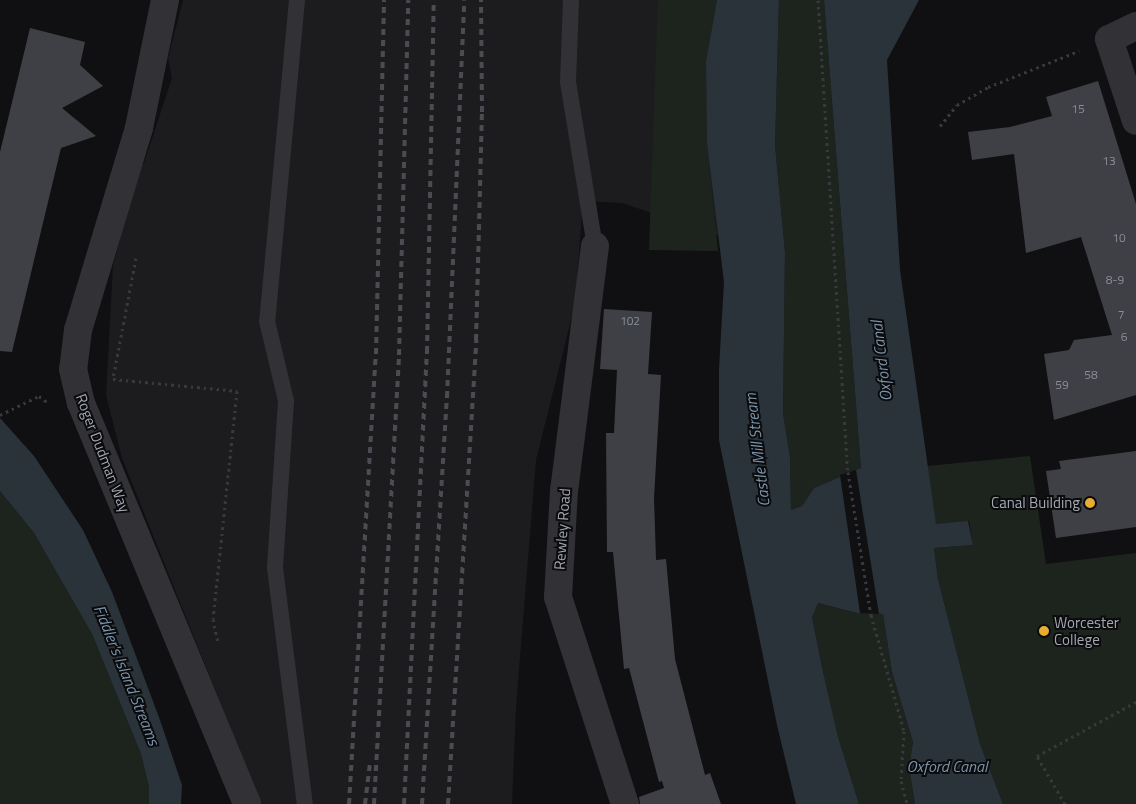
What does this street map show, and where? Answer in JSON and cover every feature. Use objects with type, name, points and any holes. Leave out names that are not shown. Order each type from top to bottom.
[{"type":"street","name":"Roger Dudman Way","points":[[165,0],[139,128],[78,330],[73,368],[81,403],[247,804]]},
{"type":"street","points":[[1136,26],[1109,39],[1136,121]]},
{"type":"street","name":"Rewley Road","points":[[595,246],[564,490],[558,597],[625,804]]},
{"type":"lane","points":[[297,0],[267,321],[286,401],[274,568],[306,804]]},
{"type":"lane","points":[[571,0],[568,82],[595,246]]},
{"type":"path","points":[[818,0],[848,472],[871,616],[904,731],[901,781],[907,804]]},
{"type":"path","points":[[940,126],[957,105],[988,87],[1109,39]]},
{"type":"path","points":[[137,254],[113,379],[237,391],[213,619],[219,648]]},
{"type":"path","points":[[0,415],[21,406]]},
{"type":"path","points":[[1065,804],[1038,756],[1136,702]]},
{"type":"shaded area","points":[[183,0],[717,0],[706,61],[729,239],[622,203],[583,201],[575,304],[536,460],[516,707],[512,804],[261,804],[122,458],[106,395],[113,266],[138,169],[144,163],[172,78],[168,58]]},
{"type":"shaded area","points":[[658,0],[717,0],[706,61],[707,143],[718,251],[649,250]]},
{"type":"shaded area","points":[[779,0],[824,0],[861,468],[814,488],[802,506],[791,510],[790,457],[783,413],[785,252],[775,145]]},
{"type":"shaded area","name":"Worcester College","points":[[1030,456],[1046,564],[1136,553],[1136,804],[1003,804],[980,744],[938,579],[934,548],[973,545],[969,521],[936,525],[927,466]]},
{"type":"shaded area","points":[[0,491],[34,533],[92,634],[141,754],[149,787],[149,804],[0,804]]},
{"type":"shaded area","points":[[817,603],[857,613],[883,614],[892,672],[913,742],[909,767],[915,804],[859,804],[838,737],[822,667],[812,617]]},
{"type":"water","points":[[717,0],[779,0],[775,145],[785,252],[783,413],[790,457],[791,510],[802,506],[814,488],[861,468],[824,0],[919,0],[887,60],[900,270],[936,524],[968,521],[973,545],[934,548],[938,579],[980,744],[1003,804],[915,804],[909,767],[913,742],[892,672],[883,614],[857,613],[818,603],[812,617],[822,667],[838,737],[859,804],[796,804],[777,725],[719,440],[719,369],[724,282],[707,143],[706,61]]},
{"type":"water","name":"Fiddler's Island Streams","points":[[0,418],[34,456],[83,530],[112,592],[160,720],[182,785],[181,804],[149,804],[149,787],[141,754],[92,634],[34,533],[0,491]]},
{"type":"pier","points":[[856,470],[879,614],[860,613],[840,475]]},
{"type":"building","points":[[30,28],[85,42],[80,65],[103,86],[62,108],[96,136],[61,148],[12,352],[0,351],[0,152]]},
{"type":"building","points":[[1098,81],[1136,204],[1136,395],[1054,420],[1044,354],[1069,350],[1074,340],[1112,335],[1081,237],[1026,253],[1014,154],[972,160],[968,132],[1010,127],[1052,116],[1046,97]]},
{"type":"building","points":[[604,309],[652,312],[648,374],[661,375],[654,498],[656,560],[666,559],[675,659],[705,775],[710,773],[721,804],[640,804],[639,797],[664,788],[662,781],[659,782],[629,668],[624,669],[613,552],[607,552],[606,433],[614,433],[617,370],[600,369]]},
{"type":"building","name":"Canal Building","points":[[1136,451],[1136,527],[1056,538],[1046,471],[1061,469],[1059,461]]},
{"type":"railway","points":[[349,804],[376,354],[384,0]]},
{"type":"railway","points":[[374,804],[399,355],[408,0]]},
{"type":"railway","points":[[404,804],[427,352],[434,0]]},
{"type":"railway","points":[[422,804],[447,397],[464,0]]},
{"type":"railway","points":[[448,804],[476,340],[482,112],[481,0]]},
{"type":"railway","points":[[365,804],[370,763]]},
{"type":"place","name":"Canal Building","points":[[1090,503]]},
{"type":"place","name":"Worcester College","points":[[1044,631]]},
{"type":"water label","name":"Oxford Canal","points":[[881,361]]},
{"type":"water label","name":"Castle Mill Stream","points":[[757,450]]},
{"type":"water label","name":"Oxford Canal","points":[[947,766]]}]
